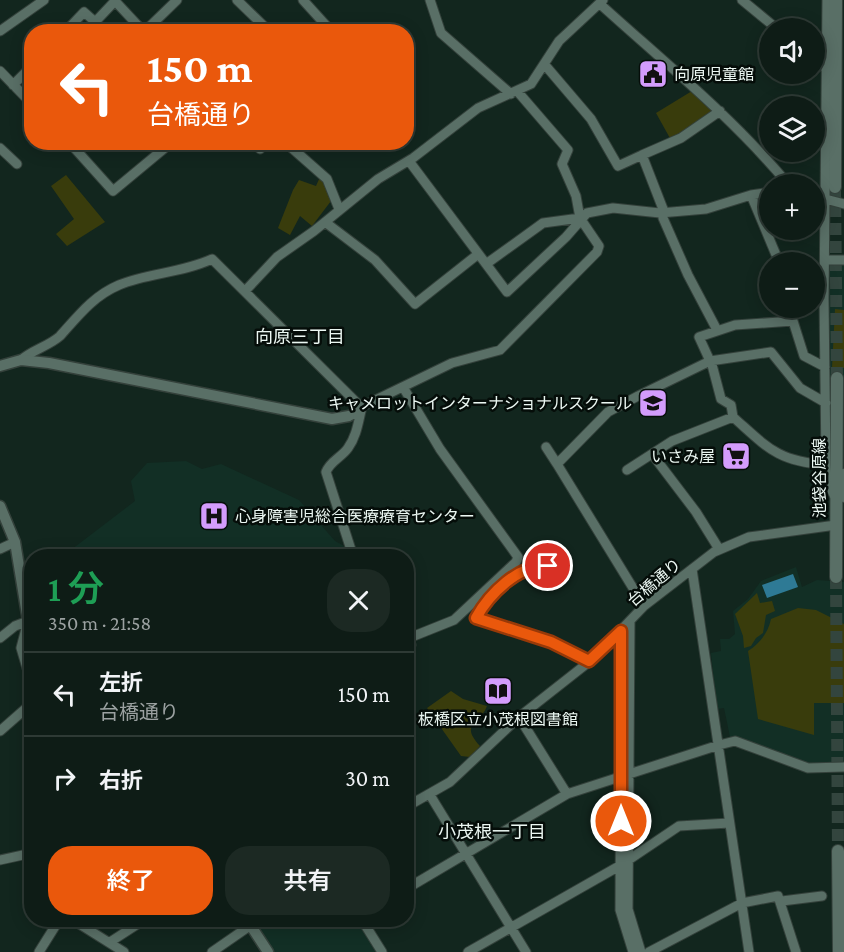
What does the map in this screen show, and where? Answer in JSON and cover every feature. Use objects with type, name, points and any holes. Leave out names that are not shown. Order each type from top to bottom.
[{"type":"main road","points":[[835,188],[836,0]]},
{"type":"main road","name":"池袋谷原線","points":[[837,378],[842,492]]},
{"type":"main road","name":"池袋谷原線","points":[[836,577],[836,525],[844,475]]},
{"type":"main road","points":[[838,851],[839,952]]},
{"type":"street","points":[[0,31],[44,0]]},
{"type":"street","points":[[152,24],[177,0]]},
{"type":"street","points":[[237,0],[262,24]]},
{"type":"street","points":[[303,0],[325,24]]},
{"type":"street","points":[[21,360],[170,385],[332,419],[349,416],[452,363],[500,350],[597,252],[599,246],[580,218],[576,196],[562,164],[568,150],[514,93],[441,33],[430,0]]},
{"type":"street","points":[[742,0],[764,18]]},
{"type":"street","points":[[827,0],[825,260],[844,260]]},
{"type":"street","points":[[73,24],[84,12],[93,20],[97,20],[116,1],[137,24]]},
{"type":"street","points":[[246,290],[277,257],[378,179],[409,161],[478,108],[531,84],[559,42],[601,2],[720,111],[779,174]]},
{"type":"street","points":[[545,65],[591,119],[618,165],[681,138],[720,111]]},
{"type":"street","points":[[0,71],[24,96]]},
{"type":"street","points":[[13,85],[24,74]]},
{"type":"street","points":[[0,148],[17,164]]},
{"type":"street","points":[[76,150],[113,191],[162,150]]},
{"type":"street","points":[[294,150],[327,178],[339,209]]},
{"type":"street","points":[[642,155],[688,275],[717,330]]},
{"type":"street","points":[[409,161],[477,255],[507,292],[566,237],[580,218],[587,213],[613,208],[663,213],[706,209],[759,194]]},
{"type":"street","points":[[751,195],[775,252]]},
{"type":"street","points":[[826,198],[844,204]]},
{"type":"street","points":[[486,264],[543,222],[580,218]]},
{"type":"street","points":[[325,222],[375,260],[415,304],[477,255]]},
{"type":"street","points":[[0,366],[21,360],[32,351],[58,337],[92,301],[121,284],[199,265],[212,259],[246,290],[361,409]]},
{"type":"street","points":[[793,318],[804,356],[825,367]]},
{"type":"street","points":[[825,318],[827,480],[842,492]]},
{"type":"street","points":[[793,321],[735,326],[699,337],[711,361],[721,399],[731,405],[733,417],[770,451],[786,458],[826,465]]},
{"type":"street","points":[[557,464],[608,412],[711,361],[771,352],[800,388],[826,403]]},
{"type":"street","points":[[402,387],[440,449],[518,553],[516,562],[454,620],[414,636]]},
{"type":"street","points":[[351,549],[326,472],[328,467],[348,448],[358,428],[361,409]]},
{"type":"street","points":[[627,470],[672,441],[733,417]]},
{"type":"street","points":[[546,447],[644,606]]},
{"type":"street","points":[[652,454],[696,512],[719,549]]},
{"type":"street","points":[[0,506],[15,542],[24,591]]},
{"type":"street","name":"台橋通り","points":[[414,803],[430,795],[467,768],[519,717],[589,661],[644,606],[719,549],[749,537],[836,525]]},
{"type":"street","points":[[0,549],[15,542]]},
{"type":"street","points":[[548,566],[537,565],[512,579],[492,596],[476,618],[551,642],[589,661]]},
{"type":"street","points":[[692,569],[749,952]]},
{"type":"street","points":[[630,622],[624,863],[620,910],[633,952]]},
{"type":"street","points":[[0,638],[15,626],[24,625]]},
{"type":"street","points":[[621,631],[625,775]]},
{"type":"street","points":[[24,640],[21,648],[24,658]]},
{"type":"street","points":[[0,731],[24,711]]},
{"type":"street","points":[[519,717],[567,794]]},
{"type":"street","points":[[414,884],[567,794],[719,745],[735,741],[807,768],[844,767]]},
{"type":"street","points":[[430,795],[526,952]]},
{"type":"street","points":[[468,952],[624,863],[679,826],[729,823]]},
{"type":"street","points":[[0,860],[24,855]]},
{"type":"street","points":[[624,863],[628,909],[641,952]]},
{"type":"street","points":[[649,952],[742,903],[778,896],[782,901],[796,952]]},
{"type":"street","points":[[782,901],[822,896]]},
{"type":"street","points":[[39,952],[55,927]]},
{"type":"street","points":[[85,927],[124,952]]},
{"type":"street","points":[[110,942],[133,927]]},
{"type":"street","points":[[212,952],[243,927]]},
{"type":"street","points":[[252,927],[268,952]]},
{"type":"street","points":[[366,927],[382,952]]},
{"type":"shaded area","points":[[844,265],[844,379],[828,379],[828,267]]},
{"type":"shaded area","name":"心身障害児総合医療療育センター","points":[[186,461],[202,469],[221,464],[299,500],[335,541],[346,549],[72,549],[135,501],[131,481],[147,463]]},
{"type":"shaded area","points":[[796,567],[802,587],[817,580],[844,582],[844,763],[807,765],[730,737],[724,708],[717,709],[711,653],[721,651],[720,639],[729,639],[735,634],[733,611],[748,599],[761,581]]},
{"type":"shaded area","points":[[257,927],[363,927],[379,952],[273,952]]},
{"type":"green space","points":[[692,91],[712,109],[712,113],[671,140],[656,113]]},
{"type":"green space","points":[[66,175],[105,222],[67,246],[56,234],[74,219],[51,186]]},
{"type":"green space","points":[[320,177],[325,182],[331,201],[312,226],[300,216],[290,235],[278,228],[299,180],[316,186]]},
{"type":"green space","points":[[835,309],[844,310],[844,368],[832,368]]},
{"type":"green space","points":[[757,593],[760,603],[772,601],[775,611],[766,615],[763,633],[751,646],[744,648],[743,636],[735,614]]},
{"type":"green space","points":[[798,608],[816,610],[844,624],[844,703],[814,703],[814,735],[758,719],[748,651],[763,637],[771,619]]},
{"type":"green space","points":[[451,691],[463,699],[487,706],[471,728],[471,733],[480,746],[470,757],[461,756],[427,708]]},
{"type":"water","points":[[793,574],[798,587],[767,598],[762,585]]},
{"type":"tunnel","points":[[835,187],[837,378]]},
{"type":"tunnel","points":[[836,577],[838,851]]},
{"type":"place","name":"向原児童館","points":[[653,74]]},
{"type":"place","name":"キャメロットインターナショナルスクール","points":[[653,403]]},
{"type":"place","name":"いさみ屋","points":[[736,456]]},
{"type":"place","name":"心身障害児総合医療療育センター","points":[[214,516]]},
{"type":"place","name":"板橋区立小茂根図書館","points":[[498,691]]},
{"type":"district","name":"向原三丁目","points":[[300,337]]},
{"type":"district","name":"小茂根一丁目","points":[[492,832]]},
{"type":"route","points":[[548,566],[537,565],[512,579],[492,596],[476,618],[551,642],[589,661],[621,631],[621,821]]}]
